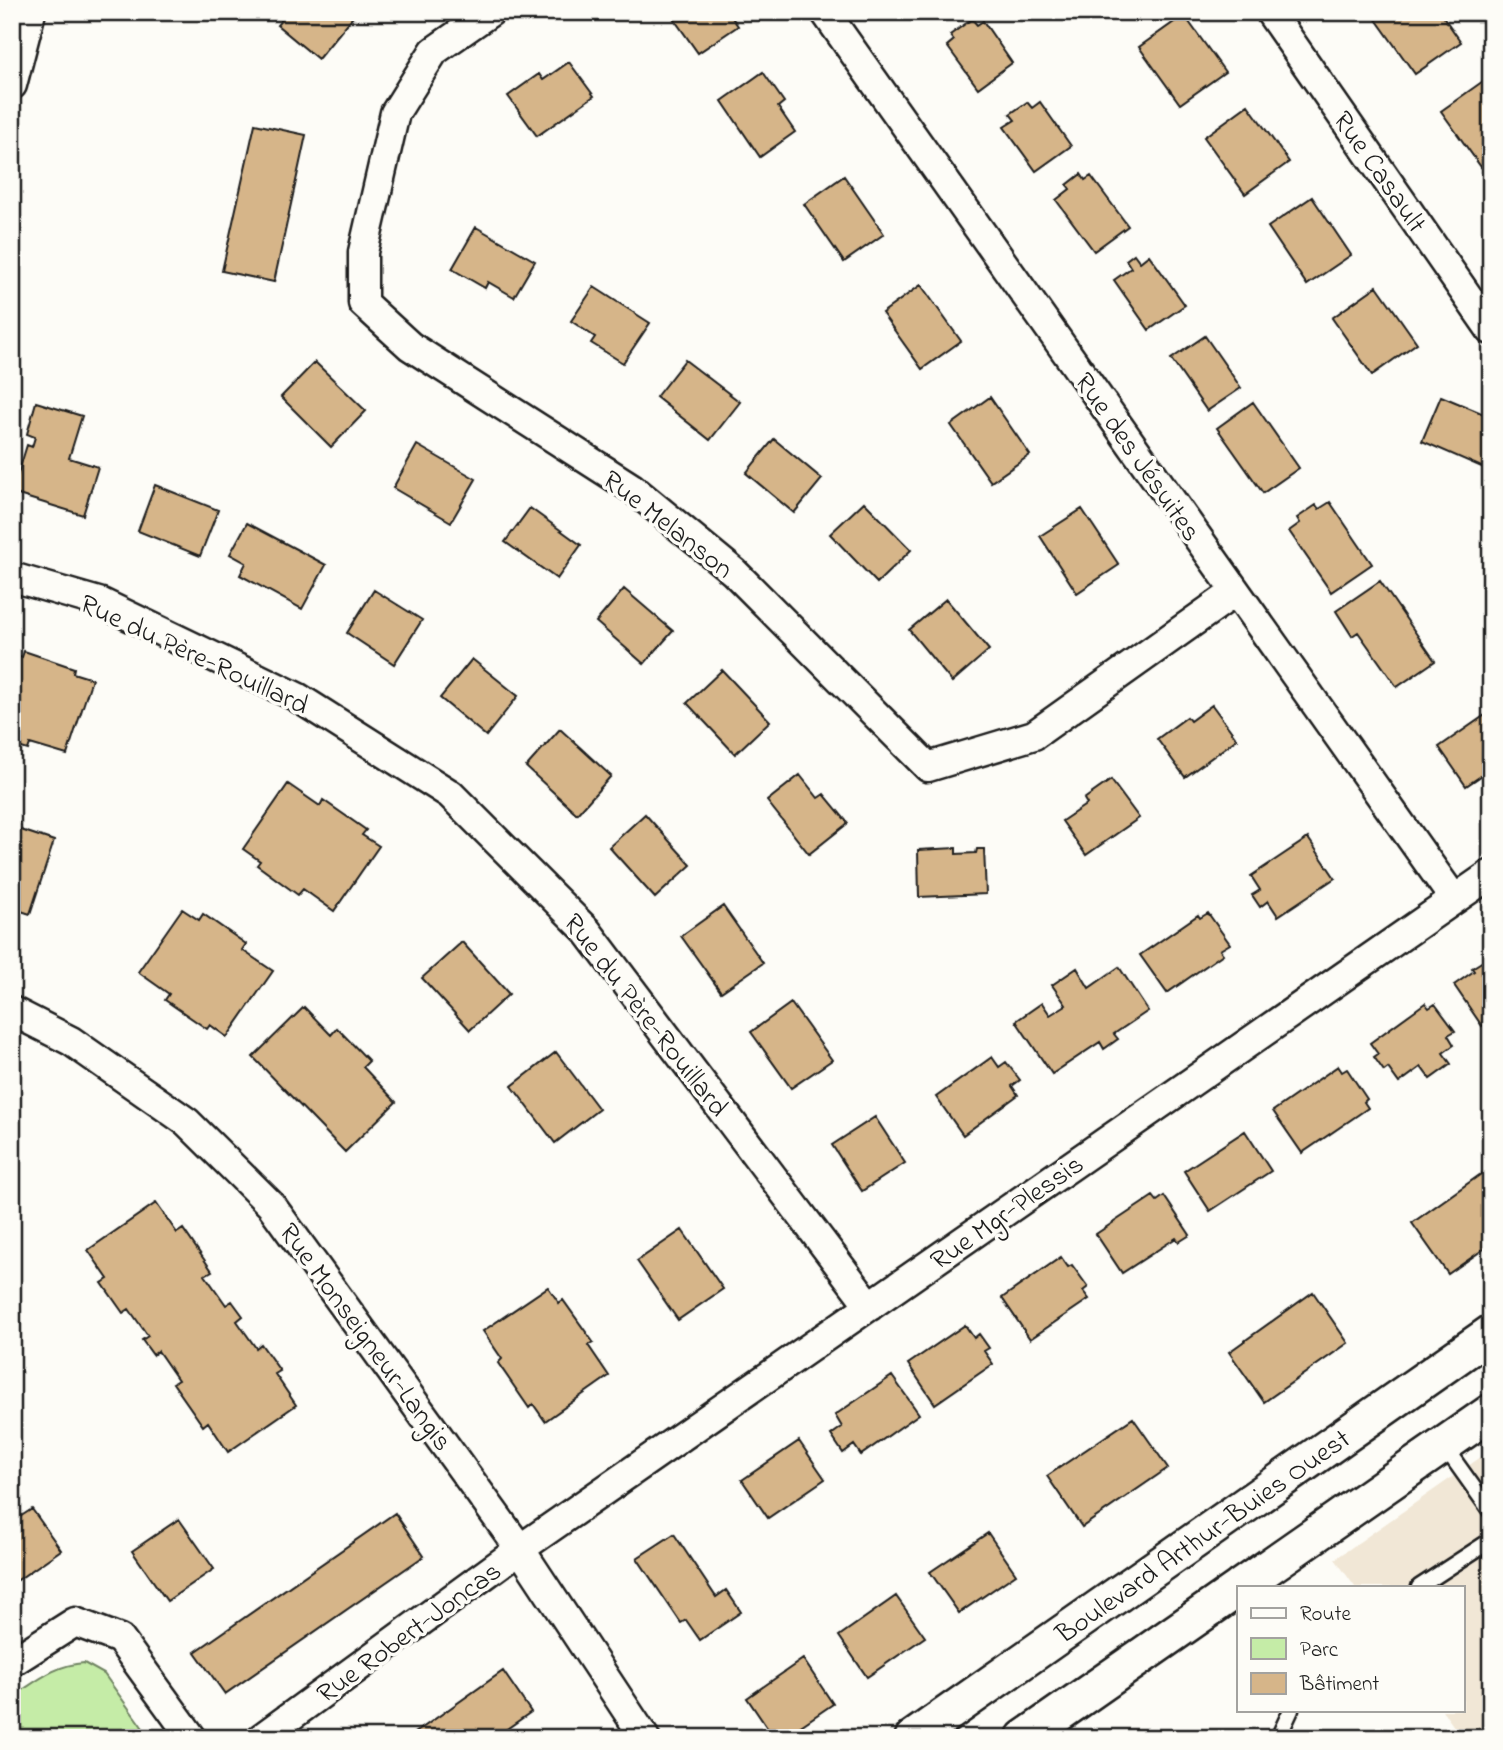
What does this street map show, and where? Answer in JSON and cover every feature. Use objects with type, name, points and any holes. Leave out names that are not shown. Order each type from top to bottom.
[{"type":"street","points":[[12,85],[31,12]]},
{"type":"street","name":"Rue Melanson","points":[[490,12],[434,51],[395,113],[363,251],[363,303],[410,346],[632,488],[734,572],[928,767],[1034,735],[1235,592]]},
{"type":"street","name":"Rue des Jésuites","points":[[825,12],[1454,899]]},
{"type":"street","name":"Rue Casault","points":[[1270,12],[1491,330]]},
{"type":"street","name":"Rue du Père-Rouillard","points":[[12,577],[102,603],[297,697],[450,794],[587,931],[870,1306]]},
{"type":"street","name":"Rue Mgr-Plessis","points":[[520,1549],[1491,874]]},
{"type":"street","name":"Rue Monseigneur-Langis","points":[[12,1010],[71,1041],[187,1122],[271,1205],[520,1549],[645,1738]]},
{"type":"street","name":"Boulevard Arthur-Buies Ouest","points":[[913,1738],[1491,1333]]},
{"type":"street","points":[[1242,1586],[1491,1412]]},
{"type":"street","name":"Rue Robert-Joncas","points":[[261,1738],[520,1549]]},
{"type":"street","points":[[1024,1738],[1237,1589]]},
{"type":"street","points":[[12,1662],[75,1622],[120,1639],[192,1738]]},
{"type":"lane","points":[[1443,1445],[1491,1512]]},
{"type":"lane","points":[[1421,1586],[1491,1540]]},
{"type":"lane","points":[[1278,1738],[1290,1712]]},
{"type":"shaded area","points":[[1491,1450],[1491,1738],[1462,1738],[1443,1712],[1464,1712],[1464,1586],[1354,1586],[1335,1559]]},
{"type":"green space","points":[[84,1663],[104,1674],[150,1738],[12,1738],[12,1697],[55,1670]]},
{"type":"building","points":[[288,12],[357,12],[318,59],[277,25]]},
{"type":"building","points":[[669,12],[728,12],[738,26],[698,53]]},
{"type":"building","points":[[1383,12],[1440,12],[1461,42],[1415,74],[1375,18]]},
{"type":"building","points":[[1184,15],[1225,72],[1180,104],[1139,47]]},
{"type":"building","points":[[972,19],[977,25],[983,21],[1012,63],[978,88],[947,46],[954,40],[950,35]]},
{"type":"building","points":[[569,62],[594,96],[537,136],[508,96],[539,74],[543,80]]},
{"type":"building","points":[[763,72],[784,102],[778,107],[795,132],[760,157],[722,101]]},
{"type":"building","points":[[1486,79],[1491,85],[1491,160],[1481,167],[1441,111]]},
{"type":"building","points":[[1027,102],[1032,108],[1040,102],[1071,146],[1036,171],[1004,127],[1015,120],[1010,114]]},
{"type":"building","points":[[1248,105],[1289,162],[1245,194],[1204,137]]},
{"type":"building","points":[[255,124],[306,135],[274,282],[222,271]]},
{"type":"building","points":[[1081,174],[1085,180],[1091,176],[1128,226],[1094,251],[1056,200],[1070,189],[1067,185]]},
{"type":"building","points":[[844,176],[884,234],[844,262],[804,204]]},
{"type":"building","points":[[1312,197],[1351,255],[1307,285],[1268,227]]},
{"type":"building","points":[[476,227],[535,261],[514,297],[488,282],[485,288],[452,269]]},
{"type":"building","points":[[1134,254],[1140,262],[1149,255],[1185,305],[1149,330],[1114,280],[1131,268],[1126,260]]},
{"type":"building","points":[[921,285],[961,341],[922,369],[882,313]]},
{"type":"building","points":[[1377,286],[1417,343],[1372,375],[1332,318]]},
{"type":"building","points":[[594,287],[650,323],[623,363],[591,343],[595,337],[571,321]]},
{"type":"building","points":[[1205,336],[1241,388],[1207,411],[1171,359]]},
{"type":"building","points":[[685,360],[740,402],[710,440],[656,397]]},
{"type":"building","points":[[315,362],[366,411],[331,447],[281,397]]},
{"type":"building","points":[[1441,396],[1491,417],[1491,457],[1486,469],[1422,441]]},
{"type":"building","points":[[990,397],[1030,455],[991,482],[951,425]]},
{"type":"building","points":[[36,402],[82,416],[69,458],[98,467],[83,515],[12,493],[27,445],[32,447],[35,437],[27,434]]},
{"type":"building","points":[[1253,402],[1299,468],[1263,493],[1217,428]]},
{"type":"building","points":[[774,439],[822,479],[794,513],[746,473]]},
{"type":"building","points":[[417,445],[476,479],[451,522],[393,488]]},
{"type":"building","points":[[155,485],[218,510],[200,556],[138,531]]},
{"type":"building","points":[[864,502],[911,550],[877,583],[830,534]]},
{"type":"building","points":[[1330,502],[1372,564],[1331,592],[1289,531],[1300,523],[1297,518],[1316,505],[1319,509]]},
{"type":"building","points":[[530,508],[581,545],[557,579],[505,542]]},
{"type":"building","points":[[1082,509],[1119,565],[1077,593],[1040,536]]},
{"type":"building","points":[[247,523],[326,565],[302,609],[240,575],[246,563],[230,554]]},
{"type":"building","points":[[1380,581],[1435,661],[1397,687],[1358,632],[1352,636],[1336,611]]},
{"type":"building","points":[[624,589],[673,631],[644,664],[596,622]]},
{"type":"building","points":[[374,590],[422,620],[394,664],[347,633]]},
{"type":"building","points":[[946,599],[989,650],[952,682],[909,630]]},
{"type":"building","points":[[24,651],[74,668],[73,673],[92,679],[67,755],[30,744],[28,750],[12,745],[12,654],[22,657]]},
{"type":"building","points":[[472,659],[518,696],[486,736],[440,698]]},
{"type":"building","points":[[722,670],[770,721],[735,754],[687,703]]},
{"type":"building","points":[[1212,705],[1237,739],[1185,777],[1157,739],[1187,717],[1190,721]]},
{"type":"building","points":[[1491,711],[1491,769],[1466,786],[1439,747]]},
{"type":"building","points":[[560,729],[611,776],[577,814],[526,767]]},
{"type":"building","points":[[800,775],[818,798],[824,794],[848,823],[809,854],[767,801]]},
{"type":"building","points":[[1111,780],[1139,818],[1086,855],[1062,821],[1087,804],[1084,799]]},
{"type":"building","points":[[288,784],[320,806],[323,800],[366,830],[362,835],[379,846],[334,911],[303,889],[298,895],[257,865],[260,861],[243,849]]},
{"type":"building","points":[[645,814],[691,865],[655,898],[609,847]]},
{"type":"building","points":[[12,820],[20,823],[18,829],[54,841],[30,914],[12,908]]},
{"type":"building","points":[[1308,838],[1335,878],[1278,916],[1268,901],[1260,907],[1252,895],[1260,890],[1251,876]]},
{"type":"building","points":[[956,848],[956,854],[976,853],[977,849],[984,849],[986,894],[919,897],[918,850]]},
{"type":"building","points":[[723,906],[763,963],[721,992],[681,936]]},
{"type":"building","points":[[182,909],[199,920],[203,914],[246,944],[242,950],[273,971],[227,1037],[210,1025],[207,1029],[165,1000],[169,994],[138,972]]},
{"type":"building","points":[[1208,913],[1230,944],[1220,950],[1223,954],[1167,993],[1140,955],[1198,915],[1200,918]]},
{"type":"building","points":[[462,942],[509,994],[470,1030],[422,978]]},
{"type":"building","points":[[1491,956],[1491,1020],[1482,1026],[1454,985],[1474,971],[1472,968]]},
{"type":"building","points":[[1119,967],[1148,1011],[1114,1034],[1118,1039],[1104,1049],[1100,1042],[1052,1074],[1016,1021],[1042,1003],[1050,1015],[1066,1005],[1052,985],[1077,968],[1089,988]]},
{"type":"building","points":[[791,1003],[832,1060],[791,1088],[751,1032]]},
{"type":"building","points":[[1425,1003],[1429,1008],[1435,1004],[1455,1031],[1448,1035],[1454,1045],[1443,1053],[1451,1064],[1430,1079],[1421,1067],[1399,1083],[1388,1068],[1384,1071],[1374,1057],[1378,1054],[1370,1043]]},
{"type":"building","points":[[304,1007],[331,1035],[337,1028],[369,1061],[363,1067],[396,1102],[345,1152],[253,1057]]},
{"type":"building","points":[[556,1052],[599,1109],[555,1143],[512,1086]]},
{"type":"building","points":[[992,1057],[999,1067],[1006,1062],[1020,1080],[1012,1086],[1018,1095],[963,1135],[936,1097]]},
{"type":"building","points":[[1338,1066],[1342,1072],[1347,1069],[1367,1099],[1364,1102],[1368,1108],[1302,1153],[1273,1111]]},
{"type":"building","points":[[875,1117],[905,1163],[862,1191],[832,1145]]},
{"type":"building","points":[[1245,1131],[1271,1171],[1210,1211],[1184,1171]]},
{"type":"building","points":[[1491,1167],[1491,1244],[1448,1274],[1412,1223]]},
{"type":"building","points":[[1153,1196],[1157,1201],[1164,1196],[1190,1235],[1179,1242],[1176,1238],[1122,1273],[1096,1234]]},
{"type":"building","points":[[156,1203],[177,1233],[183,1229],[212,1271],[205,1275],[226,1305],[232,1301],[243,1316],[237,1321],[256,1348],[261,1344],[280,1371],[275,1374],[296,1405],[228,1452],[208,1422],[203,1426],[173,1383],[178,1380],[158,1351],[153,1355],[142,1340],[148,1336],[129,1309],[123,1313],[102,1283],[108,1279],[88,1250]]},
{"type":"building","points":[[682,1230],[723,1289],[678,1320],[637,1261]]},
{"type":"building","points":[[1061,1257],[1068,1267],[1072,1265],[1088,1287],[1083,1291],[1089,1299],[1030,1339],[1002,1298]]},
{"type":"building","points":[[548,1287],[559,1303],[563,1300],[593,1342],[588,1345],[609,1376],[545,1421],[533,1404],[529,1408],[498,1363],[502,1359],[483,1331]]},
{"type":"building","points":[[1313,1292],[1348,1343],[1264,1402],[1229,1352]]},
{"type":"building","points":[[965,1325],[974,1338],[979,1334],[989,1348],[984,1351],[993,1364],[935,1404],[908,1364]]},
{"type":"building","points":[[892,1376],[919,1414],[861,1455],[854,1445],[843,1453],[831,1435],[842,1427],[835,1415]]},
{"type":"building","points":[[1133,1418],[1168,1468],[1082,1527],[1047,1476]]},
{"type":"building","points":[[799,1441],[825,1479],[768,1518],[742,1480]]},
{"type":"building","points":[[32,1509],[61,1550],[12,1584],[12,1522]]},
{"type":"building","points":[[395,1513],[424,1556],[225,1694],[195,1652]]},
{"type":"building","points":[[179,1519],[214,1569],[167,1601],[132,1551]]},
{"type":"building","points":[[988,1533],[1016,1574],[959,1613],[930,1572]]},
{"type":"building","points":[[674,1534],[716,1597],[726,1590],[741,1612],[700,1640],[686,1620],[681,1623],[637,1558]]},
{"type":"building","points":[[896,1596],[925,1637],[867,1677],[839,1636]]},
{"type":"building","points":[[803,1659],[833,1704],[783,1738],[774,1738],[747,1698]]},
{"type":"building","points":[[503,1671],[531,1712],[494,1738],[408,1738]]}]
